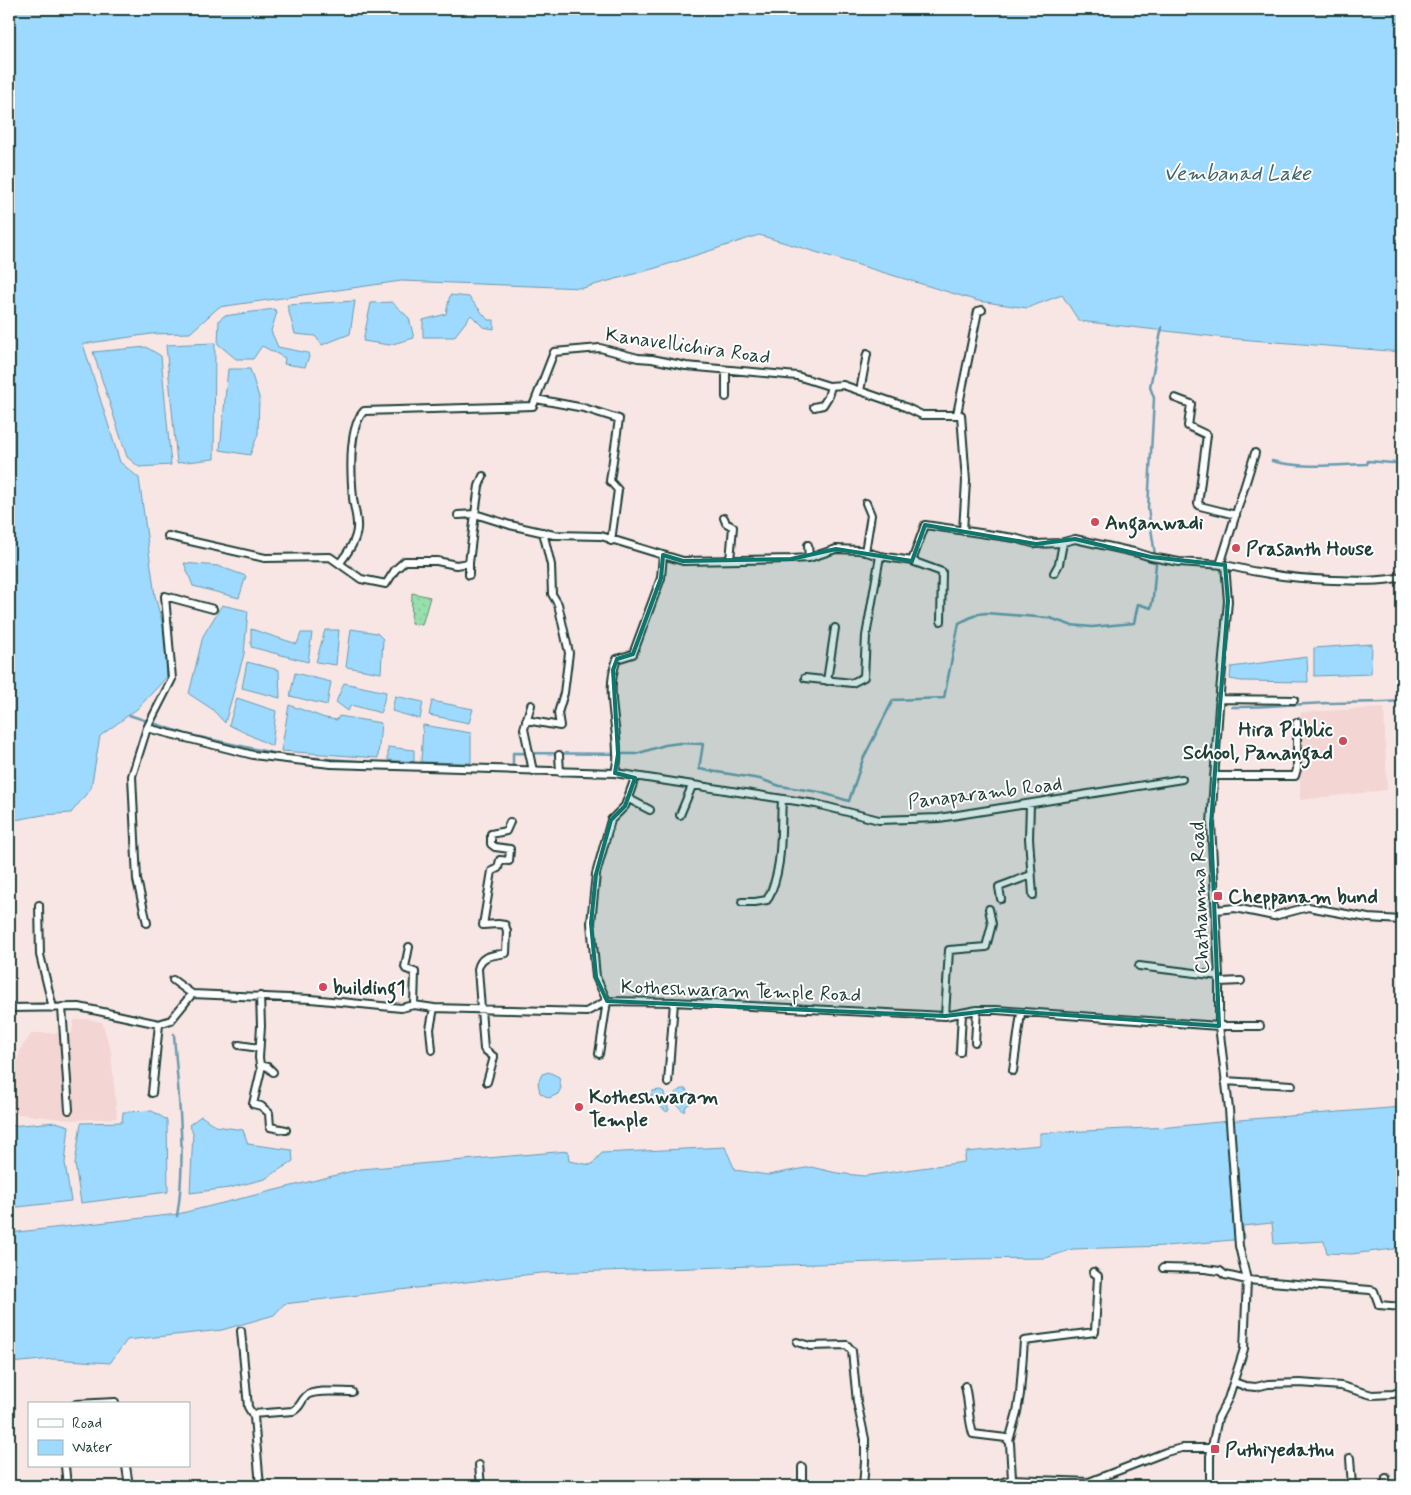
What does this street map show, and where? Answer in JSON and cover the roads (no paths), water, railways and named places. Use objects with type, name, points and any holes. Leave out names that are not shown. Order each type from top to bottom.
[{"type":"street","points":[[963,531],[966,481],[961,415],[957,414],[978,311],[982,310]]},
{"type":"street","name":"Kanavellichira Road","points":[[536,399],[554,352],[600,348],[638,358],[686,366],[797,376],[831,386],[843,385],[860,390],[922,415],[957,414]]},
{"type":"street","points":[[860,390],[867,354]]},
{"type":"street","points":[[726,370],[726,397]]},
{"type":"street","points":[[814,407],[823,405],[828,397],[831,386]]},
{"type":"street","points":[[1175,398],[1191,404],[1188,426],[1206,435],[1198,504],[1236,515]]},
{"type":"street","points":[[340,563],[351,549],[357,529],[353,498],[352,445],[358,417],[364,412],[533,406],[536,399],[584,408],[619,419],[610,480],[618,490],[611,541]]},
{"type":"street","points":[[1223,565],[1255,453]]},
{"type":"street","points":[[469,575],[475,514],[483,476]]},
{"type":"street","points":[[865,552],[871,515],[866,504]]},
{"type":"street","points":[[458,515],[472,516],[475,514],[554,535],[601,536],[611,541],[683,561],[809,558],[836,549],[859,550],[880,556],[912,561],[942,572],[941,621]]},
{"type":"street","points":[[724,518],[726,523],[733,528],[730,560]]},
{"type":"street","points":[[912,561],[925,525],[1014,538],[1036,544],[1075,539],[1138,552],[1151,557],[1179,562],[1223,565],[1252,572],[1293,578],[1362,582],[1402,577]]},
{"type":"street","points":[[526,720],[560,726],[558,712],[564,693],[569,653],[558,604],[552,594],[552,565],[542,532]]},
{"type":"street","points":[[168,536],[265,558],[330,557],[361,578],[386,584],[395,570],[405,561],[469,563]]},
{"type":"street","points":[[1054,573],[1059,564],[1062,542]]},
{"type":"street","points":[[808,545],[809,558]]},
{"type":"street","points":[[615,773],[618,754],[611,687],[613,670],[617,659],[633,654],[662,578],[663,555]]},
{"type":"street","points":[[805,678],[852,683],[864,677],[866,636],[880,556]]},
{"type":"street","name":"Chathamma Road","points":[[1210,1486],[1210,1456],[1218,1418],[1228,1399],[1244,1349],[1247,1280],[1239,1246],[1229,1109],[1219,1026],[1219,979],[1211,824],[1219,699],[1228,601],[1223,565]]},
{"type":"street","points":[[147,923],[137,880],[132,776],[147,728],[172,679],[165,596],[213,609]]},
{"type":"street","points":[[827,681],[835,628]]},
{"type":"street","points":[[1219,699],[1294,700]]},
{"type":"street","points":[[531,705],[524,729],[533,771]]},
{"type":"street","points":[[1214,776],[1295,776],[1297,769],[1297,722]]},
{"type":"street","name":"Panaparamb Road","points":[[147,728],[254,755],[331,764],[615,773],[635,778],[816,804],[879,820],[939,818],[1182,779]]},
{"type":"street","points":[[559,756],[560,772]]},
{"type":"street","points":[[599,1054],[607,1001],[596,977],[591,922],[596,874],[611,820],[625,806],[629,799],[635,778]]},
{"type":"street","points":[[680,815],[692,786]]},
{"type":"street","points":[[629,799],[650,810]]},
{"type":"street","points":[[742,902],[767,900],[774,889],[778,872],[782,799]]},
{"type":"street","points":[[1030,804],[1029,838],[1033,895]]},
{"type":"street","points":[[487,1082],[494,1057],[484,1048],[478,978],[480,962],[484,958],[506,953],[507,931],[505,925],[483,924],[492,871],[498,868],[500,860],[508,861],[510,849],[494,847],[491,844],[491,834],[506,831],[510,822]]},
{"type":"street","points":[[1001,899],[999,887],[1031,875]]},
{"type":"street","points":[[39,905],[40,955],[53,1008]]},
{"type":"street","points":[[1216,910],[1235,908],[1274,916],[1308,907],[1368,918],[1402,920]]},
{"type":"street","points":[[946,1016],[949,950],[986,947],[992,924],[989,909]]},
{"type":"street","points":[[409,947],[405,967],[415,972],[414,1005]]},
{"type":"street","points":[[1139,966],[1241,981]]},
{"type":"street","points":[[9,1008],[79,1007],[159,1024],[171,1020],[192,994],[173,980]]},
{"type":"street","name":"Kotheshwaram Temple Road","points":[[192,994],[311,999],[401,1008],[414,1005],[434,1008],[586,1012],[607,1001],[674,1002],[946,1016],[977,1010],[1219,1026],[1260,1026]]},
{"type":"street","points":[[260,996],[261,1026],[259,1048],[261,1070],[253,1104],[261,1106],[269,1112],[270,1128],[286,1130]]},
{"type":"street","points":[[668,1083],[674,1002]]},
{"type":"street","points":[[62,1007],[69,1110]]},
{"type":"street","points":[[432,1050],[430,1029],[434,1008]]},
{"type":"street","points":[[975,1042],[977,1010]]},
{"type":"street","points":[[960,1052],[962,1012]]},
{"type":"street","points":[[1013,1071],[1021,1013]]},
{"type":"street","points":[[152,1093],[159,1024]]},
{"type":"street","points":[[239,1045],[259,1048]]},
{"type":"street","points":[[260,1065],[268,1067],[273,1072]]},
{"type":"street","points":[[1225,1081],[1292,1085]]},
{"type":"street","points":[[1164,1268],[1205,1269],[1220,1271],[1225,1275],[1247,1280],[1370,1290],[1374,1291],[1379,1305],[1402,1307]]},
{"type":"street","points":[[1012,1479],[1009,1441],[1020,1394],[1024,1342],[1095,1332],[1098,1276],[1093,1272]]},
{"type":"street","points":[[241,1331],[248,1407],[254,1417],[260,1486]]},
{"type":"street","points":[[797,1342],[810,1346],[848,1345],[852,1351],[857,1402],[864,1439],[863,1486]]},
{"type":"street","points":[[1234,1382],[1256,1387],[1268,1384],[1341,1386],[1372,1395],[1393,1394],[1402,1391]]},
{"type":"street","points":[[965,1386],[969,1404],[969,1421],[973,1434],[1006,1438],[1009,1441]]},
{"type":"street","points":[[252,1414],[293,1411],[299,1408],[306,1396],[313,1392],[352,1392]]},
{"type":"street","points":[[114,1394],[115,1402]]},
{"type":"street","points":[[992,1486],[1012,1479],[1089,1482],[1166,1452],[1182,1448],[1212,1448]]},
{"type":"street","points":[[1350,1458],[1352,1486]]},
{"type":"street","points":[[479,1466],[481,1486]]},
{"type":"street","points":[[802,1467],[802,1486]]},
{"type":"street","points":[[64,1468],[67,1486]]},
{"type":"street","points":[[126,1468],[129,1486]]},
{"type":"street","points":[[1384,1486],[1386,1478]]},
{"type":"water","name":"Vembanad Lake","points":[[9,9],[1402,9],[1402,352],[1226,338],[1079,321],[1062,295],[1027,308],[978,301],[759,235],[656,268],[583,288],[401,281],[219,307],[190,333],[151,334],[83,344],[120,462],[139,478],[155,596],[165,633],[167,677],[137,709],[100,736],[91,788],[71,813],[43,815],[9,821]]},
{"type":"water","points":[[450,295],[469,297],[488,320],[494,320],[494,329],[483,327],[471,315],[454,337],[423,337],[423,320],[446,314]]},
{"type":"water","points":[[355,301],[350,334],[322,345],[315,336],[295,334],[287,305]]},
{"type":"water","points":[[392,302],[409,318],[414,338],[389,345],[363,341],[371,303]]},
{"type":"water","points":[[274,309],[277,312],[271,331],[278,347],[308,353],[309,357],[305,367],[284,364],[285,358],[262,346],[253,359],[236,359],[218,344],[219,320],[224,316]]},
{"type":"water","points":[[215,343],[214,459],[177,463],[166,345]]},
{"type":"water","points":[[146,347],[161,356],[171,465],[139,467],[127,457],[93,352]]},
{"type":"water","points":[[228,369],[250,369],[259,397],[258,434],[250,455],[220,450]]},
{"type":"water","points":[[184,563],[218,566],[246,576],[239,598],[193,586]]},
{"type":"water","points":[[222,605],[248,611],[244,654],[225,723],[212,709],[189,694],[203,636]]},
{"type":"water","points":[[251,629],[297,644],[301,633],[312,633],[308,662],[251,647]]},
{"type":"water","points":[[351,629],[377,633],[383,639],[381,673],[346,667]]},
{"type":"water","points":[[325,630],[339,630],[336,665],[316,662]]},
{"type":"water","points":[[1372,644],[1371,674],[1314,676],[1314,648]]},
{"type":"water","points":[[1307,657],[1308,682],[1241,681],[1230,679],[1231,667]]},
{"type":"water","points":[[247,662],[279,670],[280,698],[242,688]]},
{"type":"water","points":[[295,673],[331,682],[327,705],[290,696]]},
{"type":"water","points":[[344,683],[386,692],[381,713],[351,705],[348,711],[336,702]]},
{"type":"water","points":[[395,696],[423,702],[420,719],[392,711]]},
{"type":"water","points":[[237,698],[276,711],[272,746],[229,725]]},
{"type":"water","points":[[432,701],[473,709],[469,723],[429,715]]},
{"type":"water","points":[[289,705],[325,718],[337,720],[339,716],[381,723],[378,758],[281,751]]},
{"type":"water","points":[[423,725],[471,733],[471,763],[421,762]]},
{"type":"water","points":[[388,747],[414,750],[414,762],[388,760]]},
{"type":"water","points":[[549,1072],[559,1077],[561,1088],[558,1094],[549,1098],[540,1093],[538,1083],[542,1074]]},
{"type":"water","points":[[681,1089],[686,1089],[692,1100],[686,1106],[684,1112],[678,1106],[675,1099],[675,1093]]},
{"type":"water","points":[[660,1090],[664,1092],[669,1110],[667,1112],[653,1101],[651,1095],[653,1091]]},
{"type":"water","points":[[1402,1107],[1402,1248],[1351,1254],[1327,1253],[1324,1241],[1274,1244],[1272,1223],[1243,1226],[1244,1239],[1166,1246],[1073,1249],[1046,1258],[541,1273],[284,1304],[274,1315],[222,1330],[127,1340],[110,1363],[54,1359],[9,1363],[9,1233],[178,1214],[361,1169],[568,1151],[569,1161],[591,1165],[602,1153],[725,1147],[735,1170],[768,1175],[811,1167],[837,1173],[864,1176],[964,1162],[966,1152],[1040,1145],[1040,1133],[1170,1127]]},
{"type":"water","points":[[152,1111],[167,1120],[168,1192],[81,1203],[75,1164],[81,1123],[122,1122],[123,1112]]},
{"type":"water","points":[[201,1116],[216,1126],[243,1130],[248,1144],[292,1150],[293,1161],[265,1179],[229,1188],[190,1193],[193,1132],[189,1125]]},
{"type":"water","points":[[56,1122],[69,1126],[65,1163],[71,1201],[9,1208],[10,1126]]},
{"type":"waterway","points":[[1155,555],[1148,508],[1154,398],[1150,387],[1162,327]]},
{"type":"waterway","points":[[1272,461],[1295,465],[1319,466],[1367,464],[1368,461],[1402,462]]},
{"type":"waterway","points":[[513,767],[513,753],[636,754],[665,745],[680,743],[703,744],[699,769],[760,779],[780,786],[819,792],[849,801],[863,759],[893,700],[944,698],[959,623],[978,614],[986,613],[1050,618],[1070,625],[1092,627],[1134,623],[1138,604],[1151,608],[1156,563]]},
{"type":"waterway","points":[[1232,707],[1402,701]]},
{"type":"waterway","points":[[129,715],[186,734],[287,756],[385,763]]},
{"type":"waterway","points":[[174,1034],[182,1148],[177,1216]]},
{"type":"place","name":"Anganwadi","points":[[1095,522]]},
{"type":"place","name":"Prasanth House","points":[[1236,548]]},
{"type":"place","name":"Hira Public School, Panangad","points":[[1343,741]]},
{"type":"place","name":"Cheppanam bund","points":[[1218,896]]},
{"type":"place","name":"building1","points":[[323,987]]},
{"type":"place","name":"Kotheshwaram Temple","points":[[579,1107]]},
{"type":"place","name":"Puthiyedathu","points":[[1215,1449]]}]
